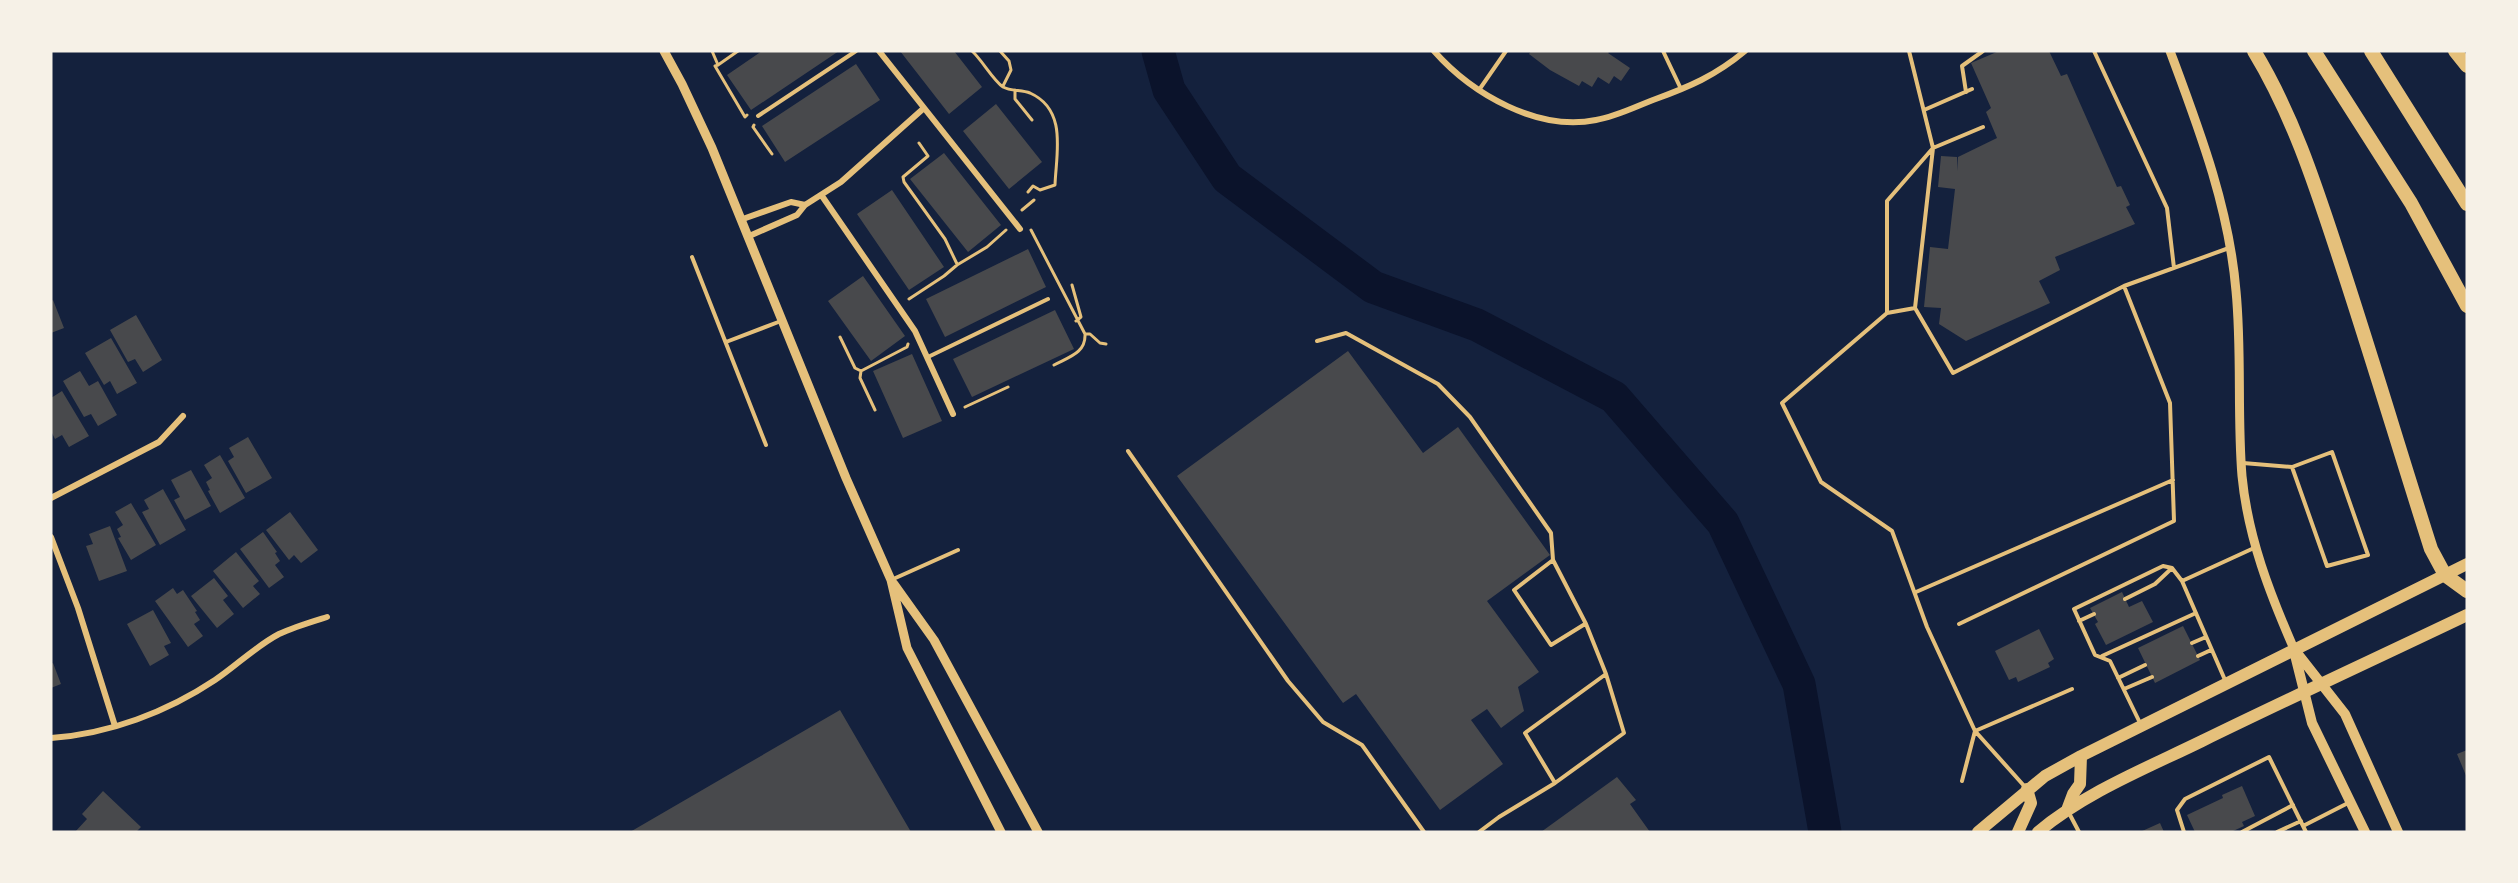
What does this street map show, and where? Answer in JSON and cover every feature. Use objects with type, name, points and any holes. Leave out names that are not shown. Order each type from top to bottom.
[{"type":"highway","points":[[2254,51],[2268,73],[2300,143],[2349,285],[2431,549],[2445,575],[2467,591]]},
{"type":"highway","points":[[2314,51],[2411,203],[2467,306]]},
{"type":"highway","points":[[2371,51],[2467,204]]},
{"type":"highway","points":[[2455,51],[2467,66]]},
{"type":"main road","points":[[1978,832],[2027,789],[2081,756],[2467,564]]},
{"type":"main road","points":[[2038,832],[2067,810],[2109,787],[2320,683],[2467,615]]},
{"type":"main road","points":[[2294,650],[2345,714],[2398,832]]},
{"type":"main road","points":[[2294,650],[2312,723],[2365,832]]},
{"type":"main road","points":[[2067,810],[2080,784],[2081,756]]},
{"type":"main road","points":[[2018,832],[2031,803],[2027,789]]},
{"type":"street","points":[[664,51],[712,148],[781,320],[891,580],[907,648],[1001,832]]},
{"type":"street","points":[[879,51],[1020,229]]},
{"type":"street","points":[[1434,51],[1479,90],[1514,109],[1559,122],[1596,121],[1681,90],[1721,71],[1745,51]]},
{"type":"street","points":[[2170,51],[2211,163],[2230,248],[2236,290],[2242,463],[2255,548],[2270,594],[2294,650]]},
{"type":"street","points":[[747,237],[797,214],[805,205],[822,196],[841,182],[924,108]]},
{"type":"street","points":[[822,196],[918,337],[953,414]]},
{"type":"street","points":[[740,220],[791,202],[805,205]]},
{"type":"street","points":[[51,498],[159,442],[183,416]]},
{"type":"street","points":[[51,537],[78,608],[115,726]]},
{"type":"street","points":[[891,580],[934,640],[1038,832]]},
{"type":"street","points":[[51,738],[115,726],[165,709],[214,680],[278,635],[327,617]]},
{"type":"lane","points":[[758,116],[856,51]]},
{"type":"lane","points":[[1479,90],[1506,51]]},
{"type":"lane","points":[[1663,51],[1681,90]]},
{"type":"lane","points":[[1909,51],[1933,148],[1915,308],[1953,373],[2124,286],[2230,248]]},
{"type":"lane","points":[[1966,92],[1962,66],[1983,51]]},
{"type":"lane","points":[[2094,51],[2167,208],[2174,268]]},
{"type":"lane","points":[[1924,110],[1972,89]]},
{"type":"lane","points":[[1887,313],[1887,201],[1933,148],[1983,128]]},
{"type":"lane","points":[[692,257],[766,445]]},
{"type":"lane","points":[[1959,624],[2174,520],[2170,403],[2124,286]]},
{"type":"lane","points":[[928,357],[1048,299]]},
{"type":"lane","points":[[1915,308],[1887,313],[1782,403],[1821,482],[1892,531],[1927,627],[1975,731],[2027,789]]},
{"type":"lane","points":[[726,342],[781,320]]},
{"type":"lane","points":[[1317,340],[1346,333],[1438,384],[1470,417],[1551,533],[1553,560],[1586,624],[1606,674],[1624,733],[1555,783],[1479,832]]},
{"type":"lane","points":[[1128,451],[1288,681],[1323,722],[1362,745],[1424,832]]},
{"type":"lane","points":[[2242,463],[2292,467],[2332,452],[2368,555],[2327,566],[2292,467]]},
{"type":"lane","points":[[1916,592],[2173,480]]},
{"type":"lane","points":[[2182,581],[2255,548]]},
{"type":"lane","points":[[891,580],[958,550]]},
{"type":"lane","points":[[1553,560],[1514,590],[1551,645],[1586,624]]},
{"type":"lane","points":[[2142,725],[2110,661],[2095,655],[2074,609],[2163,566],[2172,568],[2182,581],[2226,683]]},
{"type":"lane","points":[[2125,598],[2155,584],[2172,568]]},
{"type":"lane","points":[[2101,656],[2196,613]]},
{"type":"lane","points":[[2079,621],[2094,614]]},
{"type":"lane","points":[[2192,644],[2206,637]]},
{"type":"lane","points":[[2198,656],[2211,650]]},
{"type":"lane","points":[[2118,678],[2145,665]]},
{"type":"lane","points":[[1555,783],[1524,733],[1606,674]]},
{"type":"lane","points":[[2124,689],[2152,677]]},
{"type":"lane","points":[[1975,731],[2072,689]]},
{"type":"lane","points":[[1962,781],[1975,731]]},
{"type":"lane","points":[[2184,832],[2177,810],[2185,799],[2269,757],[2306,832]]},
{"type":"lane","points":[[2277,832],[2302,824],[2351,802]]},
{"type":"lane","points":[[2242,832],[2293,805]]},
{"type":"lane","points":[[2067,810],[2079,832]]},
{"type":"path","points":[[712,51],[717,65],[715,66],[722,80],[745,117],[748,115],[752,120],[755,126],[753,127],[771,154]]},
{"type":"path","points":[[717,65],[738,51]]},
{"type":"path","points":[[972,51],[1002,87],[1031,93],[1050,110],[1059,144],[1055,185],[1040,190],[1033,186],[1028,192]]},
{"type":"path","points":[[1000,51],[1009,61],[1011,70],[1002,87]]},
{"type":"path","points":[[1015,90],[1015,99],[1032,120]]},
{"type":"path","points":[[919,143],[928,156],[906,172],[903,177],[904,182],[945,239],[957,264]]},
{"type":"path","points":[[1022,210],[1034,200]]},
{"type":"path","points":[[909,299],[944,276],[957,264],[987,247],[1007,229]]},
{"type":"path","points":[[1030,229],[1076,321],[1085,334],[1085,342],[1081,350],[1054,365]]},
{"type":"path","points":[[1072,285],[1081,310],[1081,317],[1076,321]]},
{"type":"path","points":[[1085,334],[1090,334],[1100,343],[1106,344]]},
{"type":"path","points":[[840,337],[855,368],[861,371]]},
{"type":"path","points":[[861,371],[906,347],[908,341],[918,337]]},
{"type":"path","points":[[861,371],[860,378],[875,410]]},
{"type":"path","points":[[965,407],[1008,387]]},
{"type":"building","points":[[762,51],[839,51],[751,110],[727,75]]},
{"type":"building","points":[[900,51],[954,51],[982,87],[949,114]]},
{"type":"building","points":[[1531,51],[1610,51],[1608,53],[1630,68],[1621,81],[1614,76],[1609,84],[1598,77],[1592,87],[1582,81],[1579,86],[1550,70],[1529,54]]},
{"type":"building","points":[[1999,51],[2049,51],[2061,76],[2067,74],[2117,187],[2121,186],[2130,205],[2126,207],[2135,224],[2055,257],[2060,270],[2039,281],[2050,303],[1966,341],[1939,324],[1941,308],[1924,307],[1930,247],[1948,249],[1955,189],[1938,187],[1941,156],[1957,157],[1957,171],[1958,157],[1997,138],[1986,112],[1991,108],[1971,63]]},
{"type":"building","points":[[856,64],[880,100],[785,162],[762,126]]},
{"type":"building","points":[[996,104],[1042,162],[1009,189],[963,131]]},
{"type":"building","points":[[944,153],[1001,225],[968,252],[910,179]]},
{"type":"building","points":[[892,190],[944,267],[909,290],[857,214]]},
{"type":"building","points":[[1028,249],[1046,287],[945,337],[926,299]]},
{"type":"building","points":[[863,276],[905,336],[871,361],[828,301]]},
{"type":"building","points":[[53,300],[64,328],[51,333],[51,301]]},
{"type":"building","points":[[1055,310],[1074,349],[972,397],[953,359]]},
{"type":"building","points":[[136,315],[162,360],[143,372],[135,359],[128,362],[110,330]]},
{"type":"building","points":[[111,338],[137,383],[117,394],[110,381],[104,385],[85,353]]},
{"type":"building","points":[[1348,351],[1423,453],[1458,427],[1550,555],[1487,601],[1539,672],[1518,687],[1524,711],[1501,728],[1487,709],[1471,720],[1503,764],[1440,810],[1356,694],[1343,703],[1177,476]]},
{"type":"building","points":[[912,354],[942,421],[903,438],[873,371]]},
{"type":"building","points":[[80,371],[89,386],[98,381],[117,415],[98,426],[91,414],[84,417],[63,381]]},
{"type":"building","points":[[62,391],[89,436],[69,447],[62,435],[55,439],[51,431],[51,398]]},
{"type":"building","points":[[248,437],[272,478],[246,493],[228,461],[234,457],[229,448]]},
{"type":"building","points":[[220,455],[245,498],[220,513],[208,491],[210,490],[206,482],[212,478],[204,465]]},
{"type":"building","points":[[191,470],[211,506],[185,520],[174,500],[180,497],[171,480]]},
{"type":"building","points":[[163,489],[186,530],[160,545],[142,512],[149,509],[144,500]]},
{"type":"building","points":[[131,503],[156,545],[131,560],[118,538],[121,537],[117,529],[123,525],[115,512]]},
{"type":"building","points":[[290,512],[318,550],[301,563],[294,555],[289,560],[266,530]]},
{"type":"building","points":[[110,526],[127,571],[99,581],[86,546],[93,544],[89,534]]},
{"type":"building","points":[[263,532],[277,552],[275,553],[280,561],[275,565],[284,577],[269,588],[240,549]]},
{"type":"building","points":[[236,552],[259,581],[253,586],[260,594],[243,608],[213,571]]},
{"type":"building","points":[[214,578],[228,596],[223,600],[234,614],[217,628],[191,596]]},
{"type":"building","points":[[173,588],[177,594],[183,590],[197,611],[195,612],[200,620],[194,624],[203,636],[188,647],[155,601]]},
{"type":"building","points":[[2122,592],[2129,607],[2142,601],[2153,622],[2106,645],[2090,608]]},
{"type":"building","points":[[153,610],[171,643],[164,646],[169,655],[150,666],[127,624]]},
{"type":"building","points":[[2183,626],[2200,660],[2155,683],[2138,648]]},
{"type":"building","points":[[2039,629],[2054,659],[2048,663],[2050,667],[2018,682],[2016,677],[2009,680],[1995,651]]},
{"type":"building","points":[[53,663],[61,684],[51,688],[51,664]]},
{"type":"building","points":[[840,710],[911,832],[630,832]]},
{"type":"building","points":[[2467,750],[2467,778],[2457,754]]},
{"type":"building","points":[[1617,777],[1636,800],[1630,804],[1650,832],[1541,832]]},
{"type":"building","points":[[2242,786],[2255,816],[2242,822],[2244,826],[2231,832],[2195,832],[2187,815]]},
{"type":"building","points":[[103,791],[141,827],[136,832],[75,832],[87,819],[82,814]]},
{"type":"building","points":[[2160,823],[2164,832],[2140,832]]},
{"type":"waterway","points":[[1158,51],[1169,90],[1227,178],[1373,287],[1477,325],[1614,397],[1723,523],[1799,684],[1825,832]]}]
